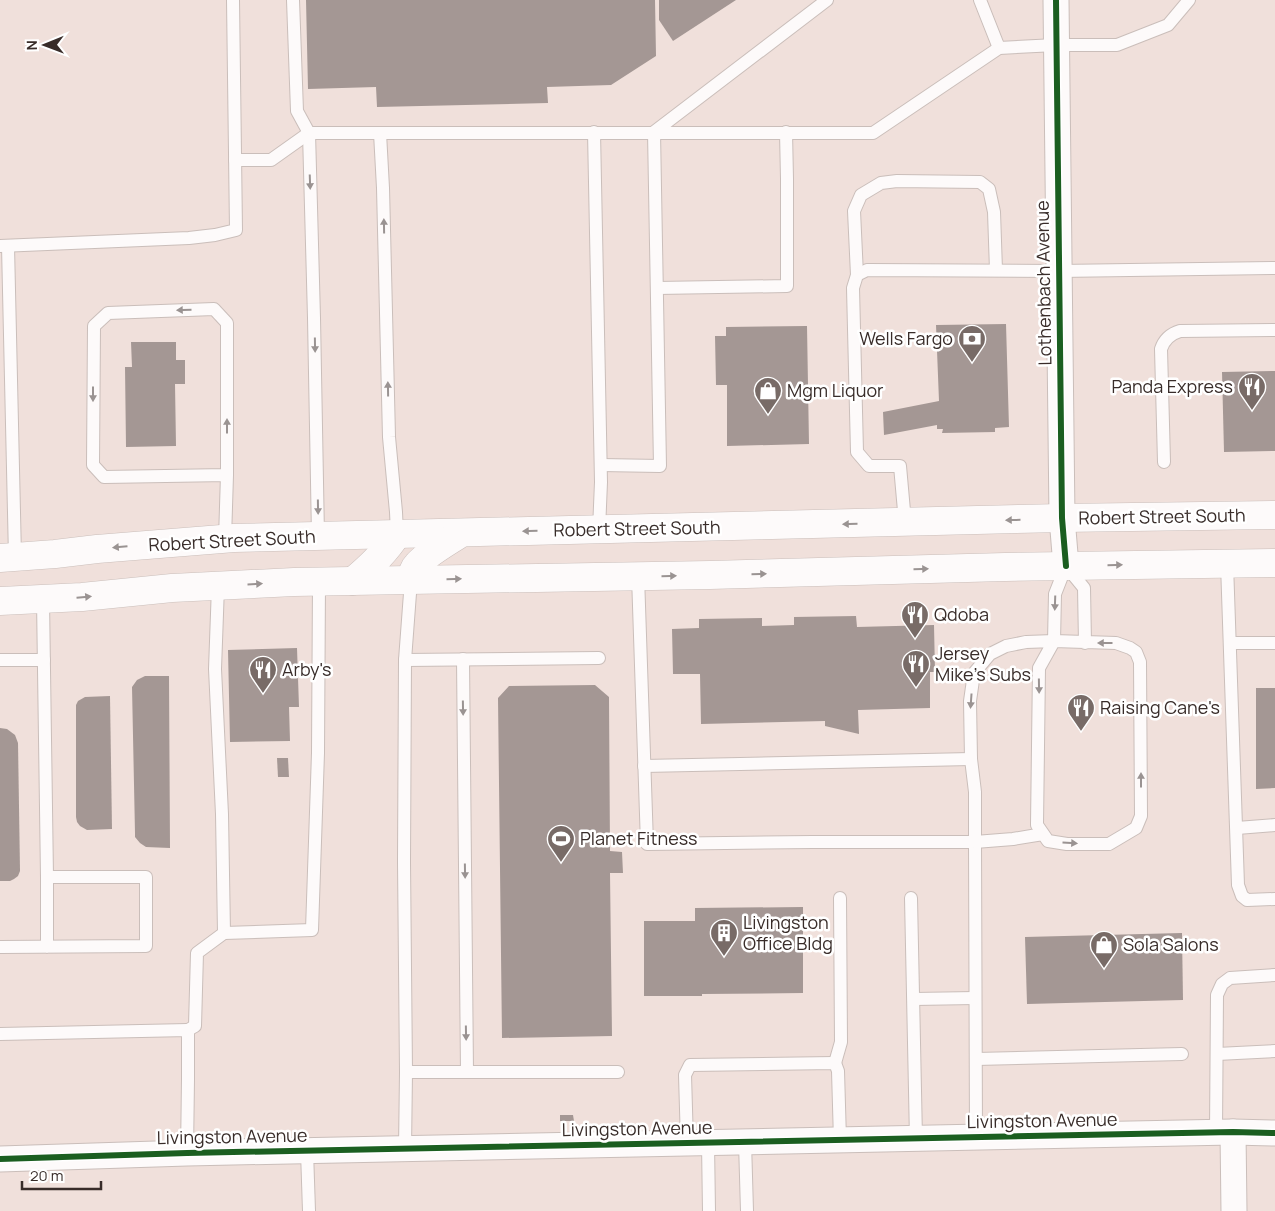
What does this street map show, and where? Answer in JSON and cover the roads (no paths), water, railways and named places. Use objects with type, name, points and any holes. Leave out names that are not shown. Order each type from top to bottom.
[{"type":"main road","name":"Robert Street South","points":[[7,558],[225,539],[1062,518],[1275,515]]},
{"type":"main road","points":[[411,580],[412,573],[425,557],[461,533]]},
{"type":"main road","points":[[353,581],[387,549],[397,534]]},
{"type":"main road","points":[[0,601],[44,600],[172,588],[318,582],[1275,563]]},
{"type":"street","name":"Lothenbach Avenue","points":[[1056,0],[1062,518],[1066,566]]},
{"type":"street","name":"Livingston Avenue","points":[[0,1159],[187,1153],[916,1138],[1225,1132],[1275,1133]]},
{"type":"street","points":[[1225,1132],[1234,1211]]},
{"type":"lane","points":[[7,558],[4,246],[189,238],[236,230],[233,0]]},
{"type":"lane","points":[[293,0],[297,111],[308,134],[315,328],[318,536]]},
{"type":"lane","points":[[654,132],[827,0]]},
{"type":"lane","points":[[980,0],[999,48]]},
{"type":"lane","points":[[235,160],[271,160],[308,134],[872,133],[999,48],[1117,45],[1168,25],[1189,0]]},
{"type":"lane","points":[[594,132],[601,465],[599,530]]},
{"type":"lane","points":[[601,465],[660,466],[654,132]]},
{"type":"lane","points":[[657,288],[787,286],[786,132]]},
{"type":"lane","points":[[380,133],[389,438],[397,534]]},
{"type":"lane","points":[[905,522],[900,466],[869,466],[857,452],[853,288],[857,275],[854,211],[861,195],[881,183],[897,181],[980,182],[990,189],[994,212],[996,270]]},
{"type":"lane","points":[[857,275],[868,270],[1059,271],[1275,268]]},
{"type":"lane","points":[[225,539],[227,475],[227,322],[214,309],[108,313],[94,326],[93,465],[104,477],[227,475]]},
{"type":"lane","points":[[1164,462],[1161,349],[1164,341],[1180,331],[1275,330]]},
{"type":"lane","points":[[1227,564],[1238,885],[1242,896],[1248,900],[1275,899]]},
{"type":"lane","points":[[976,1137],[975,792],[971,758],[970,701],[974,673],[990,654],[1006,646],[1026,642],[1054,641],[1085,643],[1116,643],[1136,652],[1140,662],[1141,816],[1136,828],[1109,844],[1067,844],[1048,841],[1038,825],[1039,668],[1054,641],[1054,594],[1066,566],[1084,588],[1085,643]]},
{"type":"lane","points":[[638,576],[647,844],[975,842],[1043,834]]},
{"type":"lane","points":[[405,1149],[405,660],[411,580]]},
{"type":"lane","points":[[0,1034],[188,1030],[194,1026],[197,952],[224,933],[312,930],[318,753],[318,582]]},
{"type":"lane","points":[[218,586],[215,669],[222,814],[224,933]]},
{"type":"lane","points":[[44,600],[47,947]]},
{"type":"lane","points":[[1230,643],[1275,643]]},
{"type":"lane","points":[[405,660],[599,658]]},
{"type":"lane","points":[[463,659],[467,1072]]},
{"type":"lane","points":[[0,660],[44,660]]},
{"type":"lane","points":[[644,766],[971,758]]},
{"type":"lane","points":[[1236,828],[1275,825]]},
{"type":"lane","points":[[0,947],[146,946],[146,877],[46,877]]},
{"type":"lane","points":[[840,898],[841,1042],[835,1063],[838,1071],[840,1140]]},
{"type":"lane","points":[[911,898],[916,1138]]},
{"type":"lane","points":[[1225,1132],[1217,1054],[1217,995],[1222,984],[1230,978],[1275,975]]},
{"type":"lane","points":[[914,999],[976,998]]},
{"type":"lane","points":[[187,1153],[188,1030]]},
{"type":"lane","points":[[1217,1054],[1275,1052]]},
{"type":"lane","points":[[976,1058],[1182,1054]]},
{"type":"lane","points":[[709,1211],[685,1075],[690,1065],[835,1063]]},
{"type":"lane","points":[[406,1072],[618,1072]]},
{"type":"lane","points":[[745,1142],[748,1211]]},
{"type":"lane","points":[[307,1151],[309,1211]]},
{"type":"place","name":"Wells Fargo","points":[[972,363]]},
{"type":"place","name":"Panda Express","points":[[1252,411]]},
{"type":"place","name":"Mgm Liquor","points":[[768,415]]},
{"type":"place","name":"Qdoba","points":[[915,639]]},
{"type":"place","name":"Jersey Mike's Subs","points":[[916,688]]},
{"type":"place","name":"Arby's","points":[[263,694]]},
{"type":"place","name":"Raising Cane's","points":[[1081,732]]},
{"type":"place","name":"Planet Fitness","points":[[561,863]]},
{"type":"place","name":"Livingston Office Bldg","points":[[724,957]]},
{"type":"place","name":"Sola Salons","points":[[1104,969]]}]
